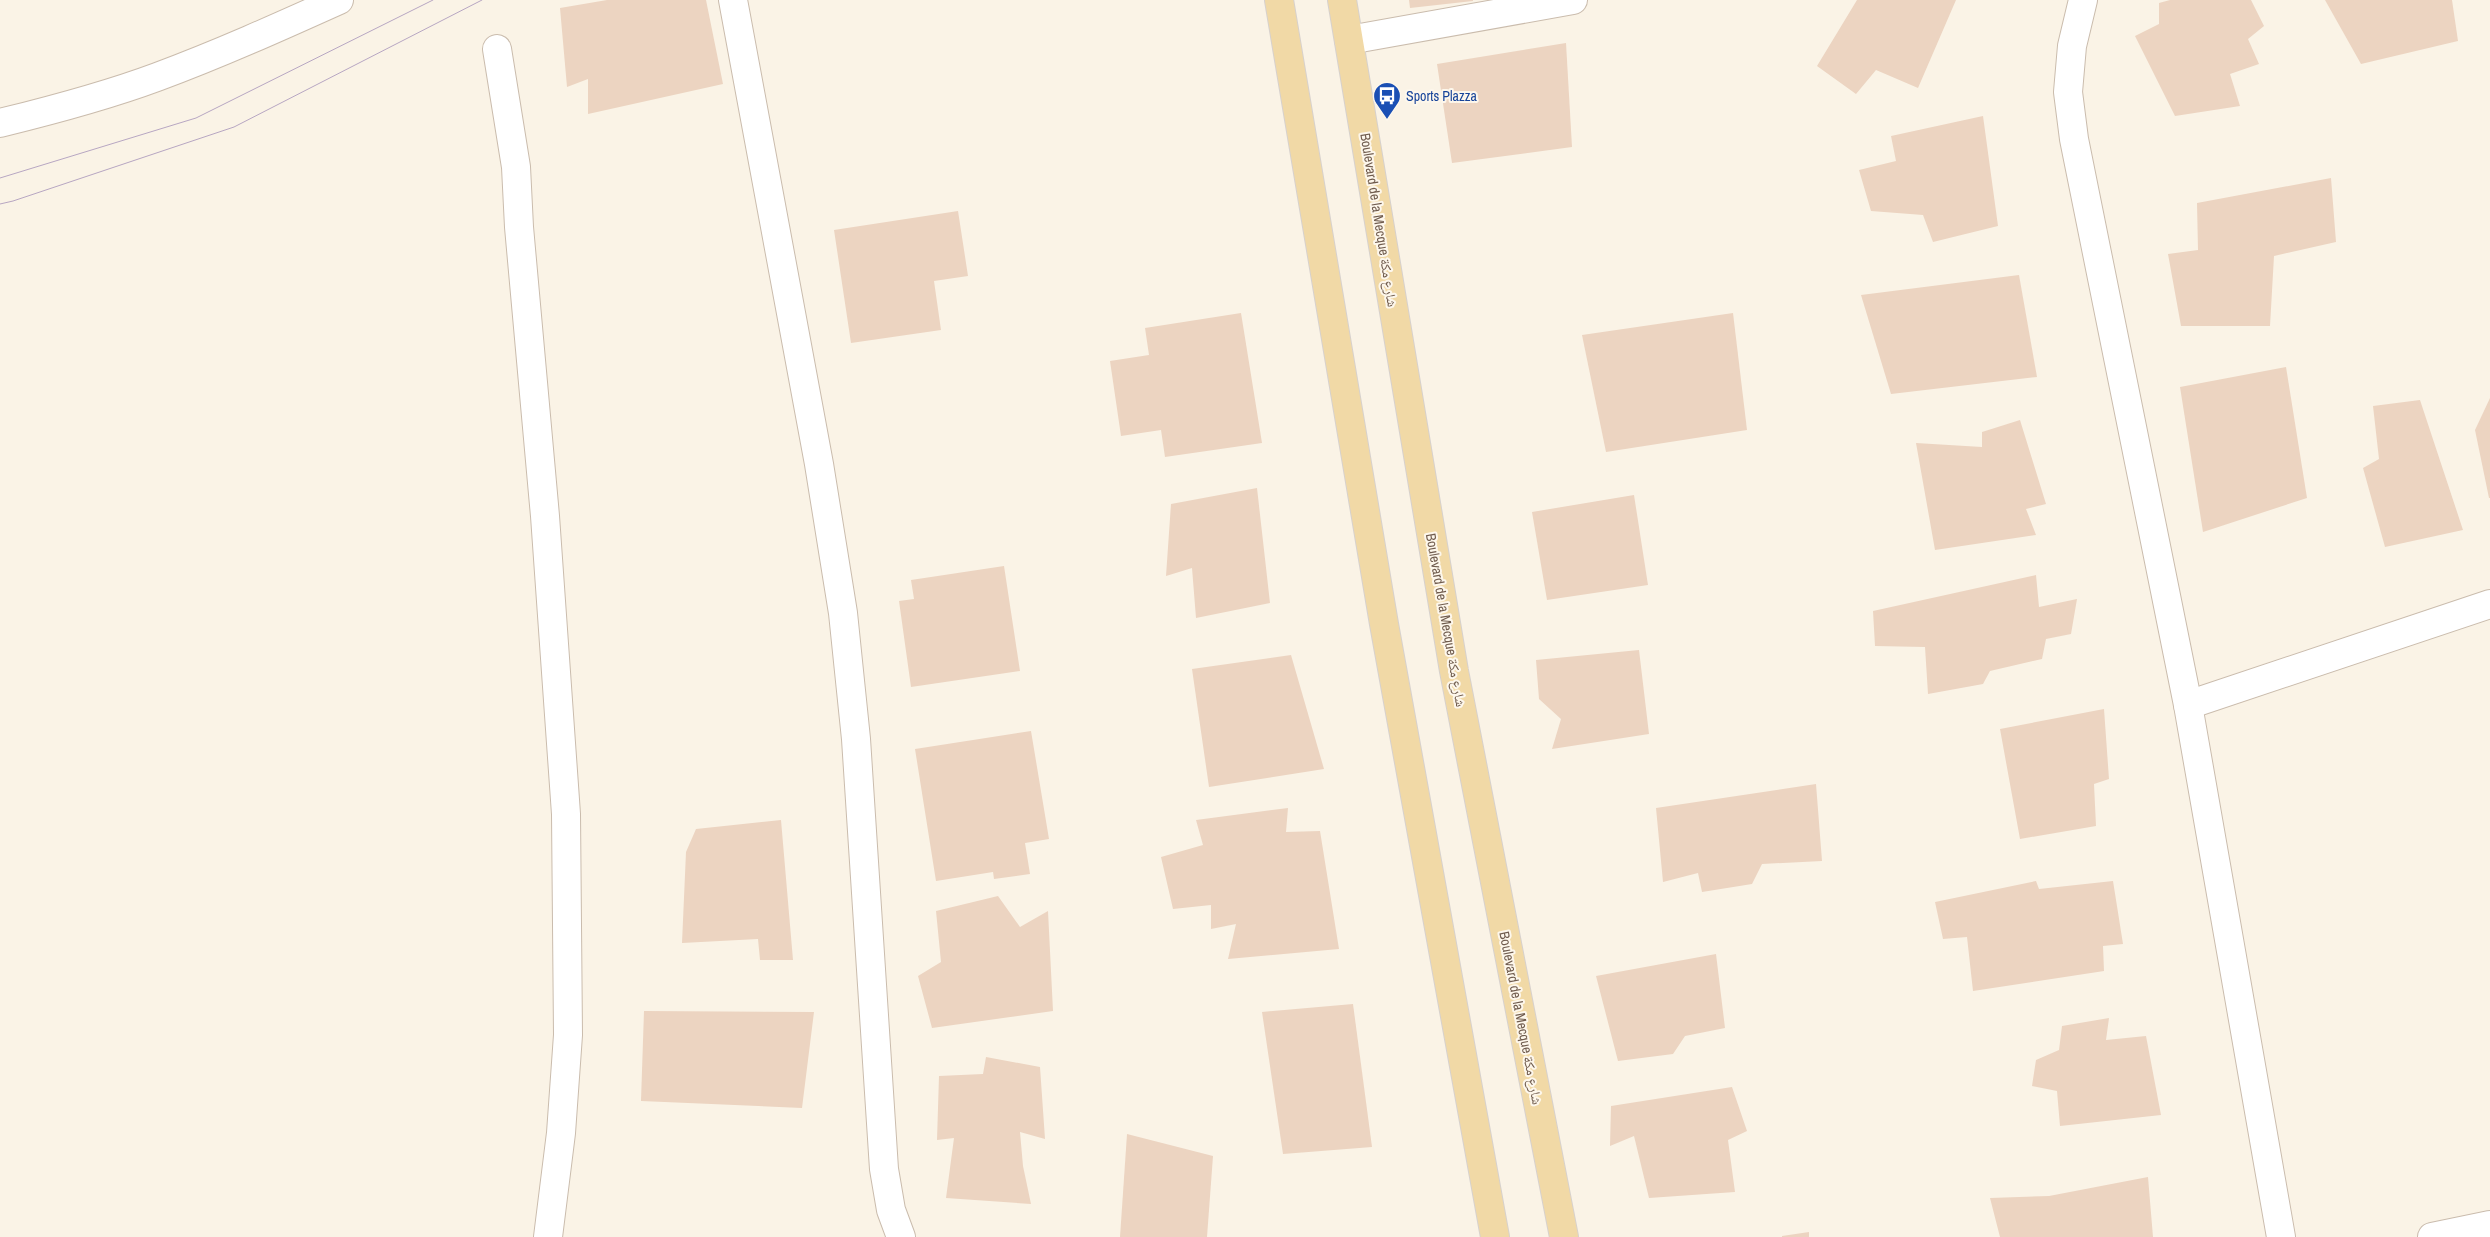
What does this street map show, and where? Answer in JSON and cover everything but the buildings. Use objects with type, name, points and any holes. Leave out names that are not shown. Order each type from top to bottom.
[{"type":"main road","points":[[1279,0],[1384,624],[1495,1237]]},
{"type":"main road","name":"Boulevard de la Mecque شارع مكة","points":[[1342,0],[1454,671],[1564,1237]]},
{"type":"street","points":[[0,123],[75,104],[156,78],[244,43],[339,0]]},
{"type":"street","points":[[733,0],[819,464],[843,613],[856,739],[884,1169],[891,1210],[901,1237]]},
{"type":"street","points":[[1349,40],[1573,0]]},
{"type":"street","points":[[2083,0],[2072,46],[2068,92],[2074,139],[2188,705],[2281,1237]]},
{"type":"street","points":[[497,49],[516,167],[519,227],[545,516],[566,814],[568,1035],[561,1133],[548,1237]]},
{"type":"street","points":[[2188,705],[2490,604]]},
{"type":"street","points":[[2432,1237],[2490,1225]]},
{"type":"tram line","points":[[0,178],[196,118],[433,0]]},
{"type":"tram line","points":[[0,204],[234,127],[482,0]]},
{"type":"place","name":"Sports Plazza","points":[[1387,120]]}]
